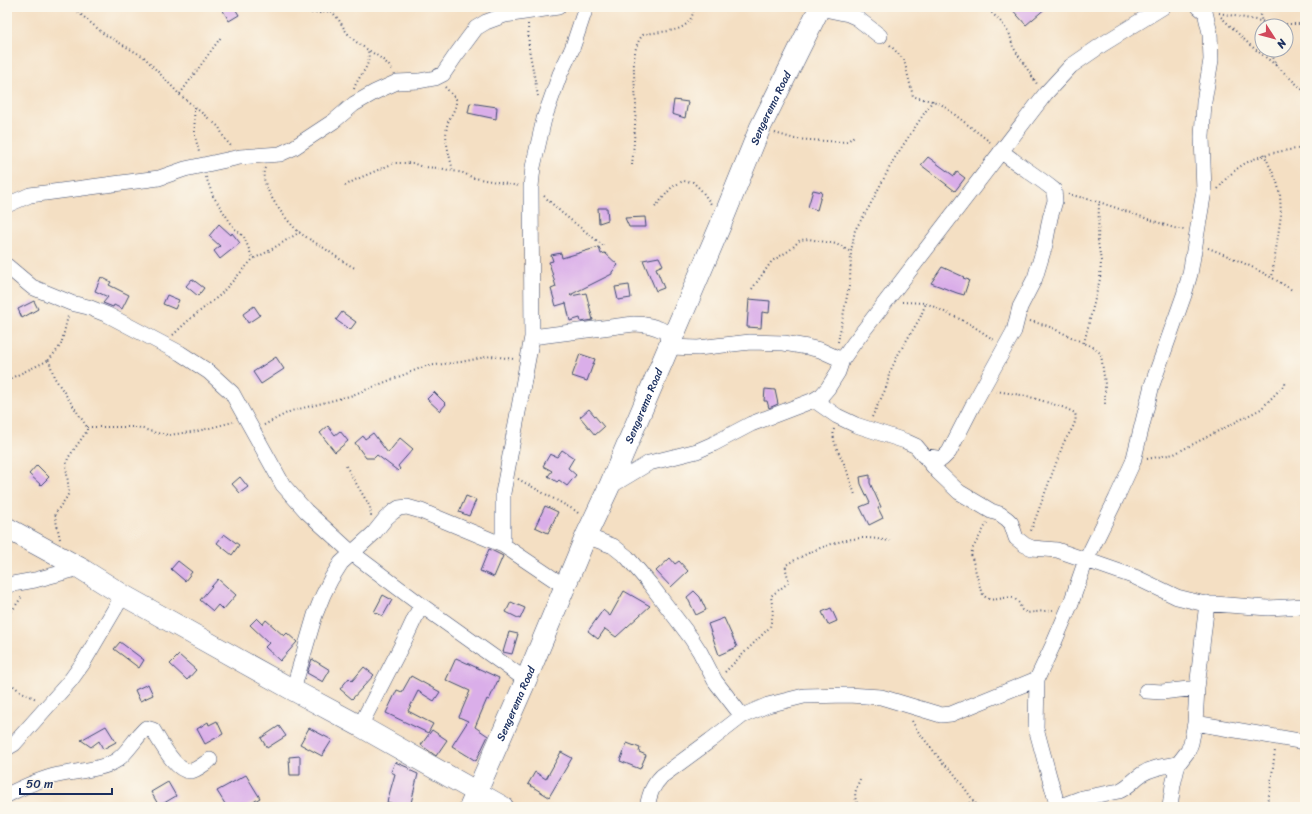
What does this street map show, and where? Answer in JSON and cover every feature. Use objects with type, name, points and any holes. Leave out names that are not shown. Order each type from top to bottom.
[{"type":"main road","name":"Sengerema Road","points":[[473,799],[526,680],[564,586],[609,487],[669,347],[760,128],[818,7]]},
{"type":"main road","points":[[7,528],[73,564],[123,595],[360,726],[473,799],[503,807]]},
{"type":"street","points":[[7,204],[30,196],[159,178],[185,169],[240,157],[270,156],[280,154],[293,148],[334,121],[354,104],[375,92],[397,82],[419,81],[436,78],[443,74],[476,28],[486,22],[505,15],[558,7]]},
{"type":"street","points":[[503,545],[503,493],[529,362],[532,337],[531,187],[533,167],[544,119],[560,74],[572,49],[586,7]]},
{"type":"street","points":[[818,7],[848,14],[857,18],[880,36]]},
{"type":"street","points":[[609,487],[649,463],[697,451],[751,424],[814,400],[822,395],[838,372],[838,358],[885,303],[1046,93],[1071,66],[1103,44],[1163,7]]},
{"type":"street","points":[[1178,764],[1151,769],[1140,775],[1124,789],[1119,791],[1082,798],[1058,807],[1036,728],[1037,679],[1068,609],[1086,560],[1116,499],[1132,462],[1152,385],[1190,274],[1204,192],[1202,137],[1204,102],[1211,60],[1210,33],[1205,12],[1199,7]]},
{"type":"street","points":[[924,456],[942,459],[949,452],[1014,331],[1020,307],[1029,291],[1037,271],[1044,245],[1055,201],[1054,190],[1020,167],[1001,151]]},
{"type":"street","points":[[7,266],[32,287],[70,303],[88,307],[163,344],[180,353],[223,383],[232,393],[282,485],[306,511],[352,553],[421,605],[526,680]]},
{"type":"street","points":[[532,337],[634,324],[647,324],[666,332],[669,347],[698,348],[750,342],[784,343],[813,348],[838,358]]},
{"type":"street","points":[[814,400],[837,416],[856,425],[916,446],[959,492],[1007,519],[1011,523],[1016,538],[1032,548],[1057,550],[1135,577],[1177,596],[1206,603],[1268,608],[1305,606]]},
{"type":"street","points":[[293,690],[315,615],[331,579],[341,564],[374,533],[393,512],[399,508],[407,507],[460,526],[503,545],[564,586]]},
{"type":"street","points":[[588,531],[613,546],[627,557],[650,584],[691,638],[715,681],[742,716]]},
{"type":"street","points":[[7,585],[35,580],[73,564]]},
{"type":"street","points":[[7,748],[14,744],[84,663],[123,595]]},
{"type":"street","points":[[1170,807],[1178,764],[1188,751],[1195,723],[1197,688],[1206,603]]},
{"type":"street","points":[[360,726],[421,605]]},
{"type":"street","points":[[647,807],[651,791],[655,783],[662,776],[742,716],[768,705],[804,696],[855,695],[881,697],[941,715],[951,714],[1037,679]]},
{"type":"street","points":[[1146,691],[1162,692],[1197,688]]},
{"type":"street","points":[[1195,723],[1305,742]]},
{"type":"street","points":[[7,795],[26,786],[57,775],[105,766],[126,752],[146,728],[153,730],[176,764],[184,770],[192,771],[210,760]]},
{"type":"path","points":[[72,7],[104,34],[144,57],[180,95],[218,127],[224,138],[240,157]]},
{"type":"path","points":[[306,7],[311,13],[330,11],[335,14],[348,34],[368,51],[379,56],[388,63],[394,72],[397,82]]},
{"type":"path","points":[[632,165],[636,104],[634,71],[638,43],[643,35],[680,29],[690,20],[694,7]]},
{"type":"path","points":[[986,7],[1002,23],[1010,35],[1013,47],[1022,58],[1037,84],[1046,93]]},
{"type":"path","points":[[1258,7],[1261,18]]},
{"type":"path","points":[[1254,19],[1216,13],[1254,48]]},
{"type":"path","points":[[528,22],[531,65],[544,119]]},
{"type":"path","points":[[1294,24],[1305,24]]},
{"type":"path","points":[[880,36],[904,60],[913,96],[921,99],[933,100],[941,104],[1001,151]]},
{"type":"path","points":[[180,95],[221,37]]},
{"type":"path","points":[[354,104],[354,88],[364,73],[369,57],[368,51]]},
{"type":"path","points":[[1267,58],[1305,92]]},
{"type":"path","points":[[1274,58],[1277,66]]},
{"type":"path","points":[[436,78],[452,93],[456,99],[457,105],[447,125],[447,137],[453,171]]},
{"type":"path","points":[[838,358],[837,346],[850,281],[851,252],[855,230],[894,159],[933,100]]},
{"type":"path","points":[[194,106],[195,136],[202,166],[213,196],[234,228],[244,237],[253,258]]},
{"type":"path","points":[[760,128],[795,139],[841,142],[854,136]]},
{"type":"path","points":[[1200,210],[1230,174],[1248,162],[1264,154],[1305,148]]},
{"type":"path","points":[[1264,154],[1277,182],[1280,194],[1281,215],[1272,277]]},
{"type":"path","points":[[270,156],[263,172],[265,187],[277,207],[300,232],[355,268]]},
{"type":"path","points":[[345,186],[394,163],[413,163],[422,168],[439,168],[463,173],[474,178],[490,182],[531,187],[605,247]]},
{"type":"path","points":[[655,207],[672,187],[683,180],[693,182],[702,191],[712,205],[721,224]]},
{"type":"path","points":[[1054,190],[1099,202],[1174,228],[1196,238],[1206,247],[1272,277],[1292,290]]},
{"type":"path","points":[[1084,343],[1100,279],[1101,260],[1098,242],[1099,202]]},
{"type":"path","points":[[163,344],[218,296],[253,258],[267,252],[300,232]]},
{"type":"path","points":[[752,289],[772,261],[790,250],[800,240],[809,239],[836,244],[851,252]]},
{"type":"path","points":[[7,380],[49,360],[61,345],[70,303]]},
{"type":"path","points":[[885,303],[926,303],[970,324],[1005,347]]},
{"type":"path","points":[[871,430],[872,417],[887,386],[889,374],[899,353],[920,318],[926,303]]},
{"type":"path","points":[[1017,321],[1032,321],[1096,348],[1101,354],[1105,384],[1105,404]]},
{"type":"path","points":[[87,427],[137,427],[156,433],[169,435],[198,431],[224,423],[250,425],[319,402],[350,396],[426,366],[461,362],[491,356],[529,362]]},
{"type":"path","points":[[49,360],[54,376],[87,427],[87,431],[77,443],[68,458],[66,465],[69,492],[67,498],[55,516],[73,564]]},
{"type":"path","points":[[988,380],[992,390],[1006,394],[1027,396],[1065,408],[1074,413],[1076,418],[1072,429],[1064,442],[1025,545]]},
{"type":"path","points":[[1132,462],[1174,454],[1219,431],[1261,409],[1287,382]]},
{"type":"path","points":[[837,416],[833,434],[855,495]]},
{"type":"path","points":[[346,466],[370,507],[374,533]]},
{"type":"path","points":[[507,473],[576,511],[588,531]]},
{"type":"path","points":[[991,511],[971,554],[983,595],[995,600],[1004,597],[1014,598],[1022,610],[1027,613],[1068,609]]},
{"type":"path","points":[[715,681],[770,627],[773,613],[771,596],[788,583],[785,572],[786,565],[800,557],[840,541],[866,538],[890,541]]},
{"type":"path","points":[[7,618],[35,580]]},
{"type":"path","points":[[7,681],[20,691],[40,701],[45,702],[54,699]]},
{"type":"path","points":[[904,704],[917,730],[943,763],[953,772],[978,807]]},
{"type":"path","points":[[1265,807],[1270,792],[1271,773],[1277,737]]},
{"type":"path","points":[[860,779],[855,797],[861,807]]},
{"type":"path","points":[[962,807],[974,801]]},
{"type":"building","points":[[221,7],[234,7],[239,15],[229,21]]},
{"type":"building","points":[[1010,7],[1047,7],[1026,25]]},
{"type":"building","points":[[674,100],[688,102],[685,118],[672,114]]},
{"type":"building","points":[[470,103],[497,107],[496,119],[468,113]]},
{"type":"building","points":[[928,157],[954,176],[957,172],[965,178],[955,191],[921,165]]},
{"type":"building","points":[[813,190],[822,192],[817,210],[808,207]]},
{"type":"building","points":[[598,208],[607,208],[608,220],[599,223]]},
{"type":"building","points":[[645,217],[646,227],[629,227],[625,218]]},
{"type":"building","points":[[219,224],[231,235],[232,233],[240,243],[220,259],[214,251],[220,246],[209,236]]},
{"type":"building","points":[[599,247],[601,254],[605,253],[618,265],[612,274],[570,295],[586,293],[593,320],[581,322],[580,318],[570,321],[566,303],[556,306],[551,289],[556,287],[549,262],[553,261],[551,255],[561,253],[562,258]]},
{"type":"building","points":[[659,257],[663,265],[656,268],[664,288],[656,291],[643,260]]},
{"type":"building","points":[[942,267],[969,280],[964,295],[931,283]]},
{"type":"building","points":[[101,277],[111,282],[109,285],[129,295],[122,309],[114,305],[113,307],[103,303],[108,297],[95,291]]},
{"type":"building","points":[[192,279],[204,288],[198,296],[186,286]]},
{"type":"building","points":[[629,285],[631,298],[618,300],[615,287]]},
{"type":"building","points":[[167,295],[179,300],[175,309],[163,304]]},
{"type":"building","points":[[749,299],[770,301],[769,313],[762,312],[761,328],[747,327]]},
{"type":"building","points":[[34,301],[38,309],[22,318],[18,309]]},
{"type":"building","points":[[254,306],[260,315],[248,323],[243,314]]},
{"type":"building","points":[[342,312],[356,322],[350,330],[336,320]]},
{"type":"building","points":[[580,354],[595,359],[587,381],[572,376]]},
{"type":"building","points":[[276,357],[284,369],[261,384],[253,372]]},
{"type":"building","points":[[765,389],[775,390],[778,404],[769,408],[767,401],[764,401]]},
{"type":"building","points":[[434,392],[446,404],[440,411],[427,399]]},
{"type":"building","points":[[589,409],[604,427],[595,435],[580,417]]},
{"type":"building","points":[[328,426],[335,435],[340,431],[348,441],[335,452],[320,433]]},
{"type":"building","points":[[373,433],[388,453],[400,438],[413,449],[398,466],[400,469],[398,471],[377,455],[374,458],[366,458],[355,443],[363,436],[365,439]]},
{"type":"building","points":[[562,450],[574,458],[568,468],[576,475],[567,486],[559,480],[557,482],[548,476],[552,471],[543,466],[550,454],[557,457]]},
{"type":"building","points":[[37,465],[49,477],[41,485],[29,474]]},
{"type":"building","points":[[870,475],[870,483],[881,507],[878,508],[883,518],[869,525],[860,507],[870,503],[861,484],[860,477]]},
{"type":"building","points":[[240,477],[248,487],[240,493],[232,484]]},
{"type":"building","points":[[466,496],[476,500],[469,516],[459,512]]},
{"type":"building","points":[[545,506],[558,512],[548,533],[535,527]]},
{"type":"building","points":[[224,534],[239,545],[232,555],[217,543]]},
{"type":"building","points":[[489,549],[503,556],[494,577],[480,571]]},
{"type":"building","points":[[670,558],[675,564],[679,561],[688,571],[671,587],[656,571]]},
{"type":"building","points":[[178,561],[192,572],[185,581],[171,569]]},
{"type":"building","points":[[218,579],[236,595],[223,610],[218,605],[213,611],[200,600]]},
{"type":"building","points":[[624,591],[650,606],[616,637],[605,629],[598,639],[588,631],[603,610],[610,616]]},
{"type":"building","points":[[694,591],[700,597],[706,610],[696,615],[687,597]]},
{"type":"building","points":[[383,595],[392,600],[383,616],[374,612]]},
{"type":"building","points":[[511,602],[525,608],[520,619],[506,612]]},
{"type":"building","points":[[831,608],[837,621],[828,625],[822,612]]},
{"type":"building","points":[[257,618],[263,624],[266,620],[284,636],[287,633],[297,642],[280,661],[265,647],[269,643],[250,625]]},
{"type":"building","points":[[724,618],[737,647],[719,655],[708,624]]},
{"type":"building","points":[[509,632],[518,634],[512,654],[503,652]]},
{"type":"building","points":[[120,642],[144,660],[139,668],[114,649]]},
{"type":"building","points":[[179,655],[196,670],[187,680],[170,664]]},
{"type":"building","points":[[456,658],[499,678],[489,700],[487,699],[475,727],[488,736],[476,761],[452,746],[468,721],[459,717],[470,691],[446,680]]},
{"type":"building","points":[[312,659],[330,670],[323,682],[307,673]]},
{"type":"building","points":[[364,667],[374,675],[352,699],[340,689],[349,678],[352,681]]},
{"type":"building","points":[[411,676],[440,692],[434,701],[418,691],[408,711],[433,724],[428,733],[386,713],[397,690],[402,692]]},
{"type":"building","points":[[148,684],[153,695],[140,701],[135,690]]},
{"type":"building","points":[[217,721],[223,734],[205,744],[197,729],[208,722],[209,725]]},
{"type":"building","points":[[106,726],[116,742],[103,749],[99,741],[91,747],[81,740]]},
{"type":"building","points":[[279,726],[286,736],[267,748],[261,738]]},
{"type":"building","points":[[309,728],[332,740],[322,756],[300,744]]},
{"type":"building","points":[[432,730],[447,740],[436,756],[421,745]]},
{"type":"building","points":[[627,743],[640,748],[639,752],[646,755],[640,769],[620,761]]},
{"type":"building","points":[[561,752],[572,758],[549,797],[528,784],[535,772],[546,779]]},
{"type":"building","points":[[300,756],[300,775],[290,775],[289,757]]},
{"type":"building","points":[[395,762],[418,774],[410,807],[404,807],[387,802],[395,774],[391,772]]},
{"type":"building","points":[[246,775],[260,798],[245,807],[227,807],[217,791]]},
{"type":"building","points":[[168,782],[176,796],[159,806],[151,792]]}]
